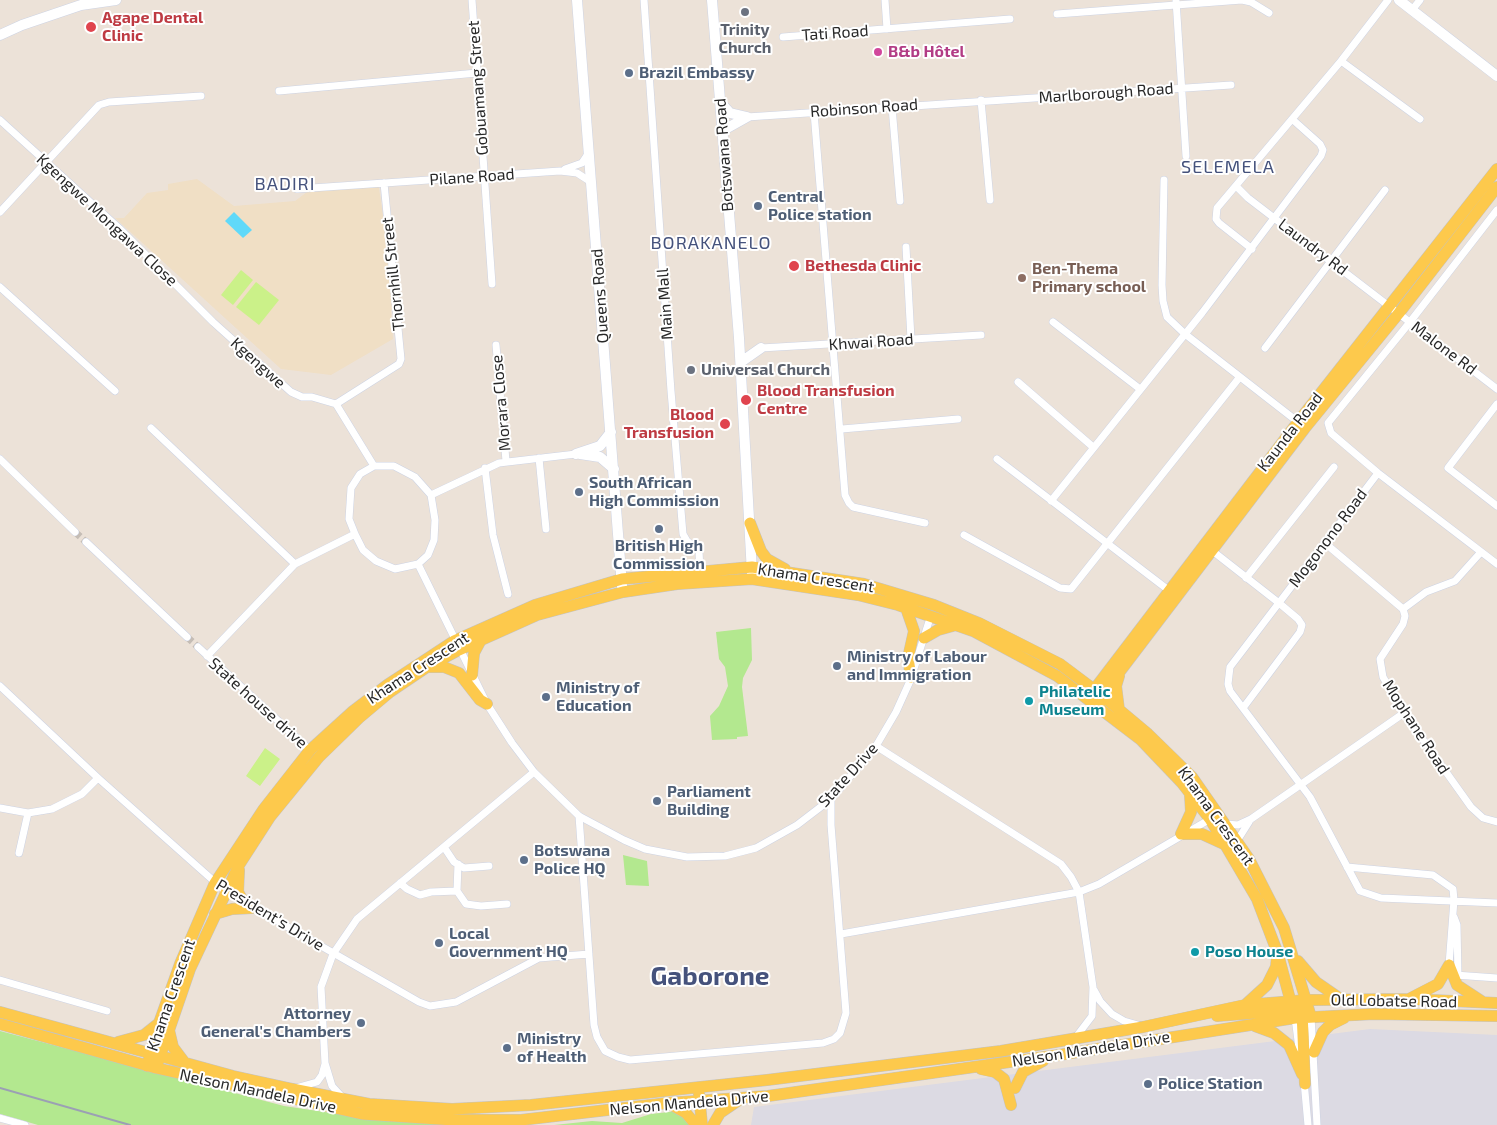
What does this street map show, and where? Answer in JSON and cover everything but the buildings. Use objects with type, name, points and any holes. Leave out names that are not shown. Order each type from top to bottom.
[{"type":"main road","points":[[0,35],[22,25],[81,5],[116,0]]},
{"type":"main road","name":"Queens Road","points":[[577,0],[623,592]]},
{"type":"main road","name":"Botswana Road","points":[[712,0],[741,362],[752,579]]},
{"type":"main road","points":[[1399,0],[1497,76]]},
{"type":"main road","points":[[720,102],[730,113],[747,117]]},
{"type":"main road","points":[[722,131],[747,117]]},
{"type":"main road","name":"Kaunda Road","points":[[1208,547],[1305,428],[1395,310],[1497,169]]},
{"type":"main road","name":"Kaunda Road","points":[[1090,694],[1115,670],[1208,547],[1298,422],[1395,310],[1497,187]]},
{"type":"main road","points":[[739,338],[748,344],[761,348]]},
{"type":"main road","points":[[741,362],[761,348]]},
{"type":"main road","points":[[576,454],[600,446],[611,432]]},
{"type":"main road","points":[[576,454],[600,457],[614,469]]},
{"type":"main road","points":[[750,523],[761,551],[767,559],[789,571]]},
{"type":"main road","name":"Khama Crescent","points":[[152,1067],[180,964],[215,883],[263,810],[310,750],[352,711],[380,690],[456,646],[535,605],[622,579],[752,567],[789,571],[864,584],[933,611],[979,623],[1060,664],[1090,694]]},
{"type":"main road","name":"Khama Crescent","points":[[164,1024],[225,891],[270,816],[319,758],[359,718],[390,692],[456,646],[482,638],[537,615],[623,592],[677,584],[752,579],[858,595],[906,608],[933,611],[956,625],[973,631],[1119,710],[1168,752],[1192,778],[1232,844],[1259,875],[1293,954],[1300,1009]]},
{"type":"main road","points":[[906,608],[914,631],[908,658],[911,677]]},
{"type":"main road","points":[[924,638],[938,630],[956,625]]},
{"type":"main road","points":[[472,675],[474,653],[482,638]]},
{"type":"main road","points":[[1060,664],[1085,676],[1096,676],[1115,670],[1119,710]]},
{"type":"main road","points":[[427,668],[444,667],[459,673],[480,700],[487,704]]},
{"type":"main road","name":"Kaunda Road","points":[[1101,701],[1115,670]]},
{"type":"main road","name":"Khama Crescent","points":[[1101,701],[1189,792],[1214,816],[1226,824],[1232,844],[1257,899],[1300,1009]]},
{"type":"main road","points":[[1189,792],[1191,812],[1181,834],[1202,834],[1232,844]]},
{"type":"main road","points":[[214,914],[247,905],[238,892],[239,865]]},
{"type":"main road","points":[[1279,920],[1280,934],[1300,1009],[1304,1080]]},
{"type":"main road","points":[[1245,1005],[1267,985],[1276,967],[1278,954]]},
{"type":"main road","points":[[1293,954],[1316,982],[1342,1000]]},
{"type":"main road","points":[[1409,999],[1438,984],[1453,972],[1462,990],[1484,1002]]},
{"type":"main road","name":"Old Lobatse Road","points":[[1300,1009],[1342,1000],[1409,999],[1497,1003]]},
{"type":"main road","name":"Nelson Mandela Drive","points":[[0,1012],[233,1076],[346,1100],[403,1107],[505,1107],[1001,1051],[1206,1015],[1245,1005],[1300,1009]]},
{"type":"main road","points":[[1206,1015],[1224,1017],[1300,1009],[1358,1009],[1374,1014]]},
{"type":"main road","name":"Old Lobatse Road","points":[[1300,1009],[1348,1016],[1374,1014],[1497,1016]]},
{"type":"main road","name":"Nelson Mandela Drive","points":[[0,1024],[152,1067],[362,1114],[521,1120],[668,1103],[743,1098],[1059,1055],[1246,1024],[1300,1009]]},
{"type":"main road","points":[[1314,1052],[1323,1032],[1330,1025],[1348,1016]]},
{"type":"main road","points":[[114,1043],[136,1039],[164,1024],[173,1047],[185,1063]]},
{"type":"main road","points":[[1246,1024],[1263,1028],[1281,1038],[1294,1054],[1304,1080]]},
{"type":"main road","points":[[1015,1088],[1019,1078],[1029,1068],[1059,1055]]},
{"type":"main road","points":[[964,1068],[992,1070],[1002,1076],[1006,1083],[1011,1106]]},
{"type":"main road","points":[[702,1125],[703,1086]]},
{"type":"main road","points":[[712,1125],[720,1113],[743,1098]]},
{"type":"main road","points":[[704,1100],[712,1125]]},
{"type":"main road","points":[[668,1103],[686,1113],[696,1125]]},
{"type":"street","name":"Gobuamang Street","points":[[472,0],[492,284]]},
{"type":"street","name":"Main Mall","points":[[644,0],[670,381],[683,534],[687,541],[699,551],[700,571]]},
{"type":"street","points":[[885,0],[887,29]]},
{"type":"street","points":[[1057,14],[1176,3],[1242,0],[1251,2],[1269,13]]},
{"type":"street","points":[[1252,249],[1216,218],[1218,208],[1342,60],[1388,0]]},
{"type":"street","points":[[1412,10],[1420,0]]},
{"type":"street","points":[[1176,3],[1186,156]]},
{"type":"street","name":"Tati Road","points":[[783,37],[1010,19]]},
{"type":"street","points":[[1342,60],[1420,119]]},
{"type":"street","points":[[279,91],[477,73]]},
{"type":"street","name":"Marlborough Road","points":[[981,100],[1077,97],[1231,86]]},
{"type":"street","points":[[0,212],[99,105],[109,102],[201,96]]},
{"type":"street","points":[[981,100],[990,200]]},
{"type":"street","name":"Robinson Road","points":[[747,117],[981,100]]},
{"type":"street","points":[[892,107],[900,201]]},
{"type":"street","points":[[814,112],[832,344],[842,429],[845,495],[849,503],[861,509],[925,523]]},
{"type":"street","points":[[1051,501],[1252,249],[1322,156],[1323,150],[1320,144],[1292,119]]},
{"type":"street","name":"Kgengwe Mongawa Close","points":[[0,120],[120,229],[213,322]]},
{"type":"street","points":[[560,171],[578,165],[589,152]]},
{"type":"street","points":[[560,171],[577,172],[591,182]]},
{"type":"street","name":"Pilane Road","points":[[297,189],[560,171]]},
{"type":"street","points":[[1164,180],[1163,301],[1167,317],[1239,378],[1298,422]]},
{"type":"street","name":"Thornhill Street","points":[[336,404],[399,364],[401,359],[384,183]]},
{"type":"street","name":"Laundry Rd","points":[[1237,187],[1395,310]]},
{"type":"street","points":[[1265,348],[1384,190]]},
{"type":"street","points":[[1497,210],[1328,423],[1331,433],[1378,473],[1497,564]]},
{"type":"street","points":[[906,247],[911,339]]},
{"type":"street","points":[[0,287],[115,391]]},
{"type":"street","name":"Malone Rd","points":[[1395,310],[1497,389]]},
{"type":"street","name":"Kgengwe","points":[[213,322],[290,392],[302,397],[312,397],[336,404]]},
{"type":"street","points":[[1053,322],[1140,389]]},
{"type":"street","name":"Khwai Road","points":[[761,348],[981,335]]},
{"type":"street","name":"Morara Close","points":[[496,345],[506,461]]},
{"type":"street","points":[[964,535],[1066,589],[1075,586],[1239,378]]},
{"type":"street","points":[[1018,382],[1093,448]]},
{"type":"street","points":[[336,404],[374,466]]},
{"type":"street","points":[[1497,404],[1448,468],[1497,506]]},
{"type":"street","points":[[842,429],[958,419]]},
{"type":"street","points":[[152,428],[295,564]]},
{"type":"street","points":[[431,495],[485,468],[506,461],[576,454]]},
{"type":"street","points":[[539,458],[546,529]]},
{"type":"street","points":[[0,459],[75,532]]},
{"type":"street","points":[[997,459],[1173,593]]},
{"type":"street","points":[[374,466],[394,466],[415,477],[431,495],[435,520],[434,540],[428,555],[418,564],[395,569],[376,561],[363,550],[348,519],[351,488],[360,474],[374,466]]},
{"type":"street","points":[[1246,578],[1334,467]]},
{"type":"street","points":[[485,468],[492,526],[508,594]]},
{"type":"street","name":"Mogonono Road","points":[[1378,473],[1229,670],[1230,691],[1321,814],[1360,891],[1381,898],[1497,903]]},
{"type":"street","points":[[207,656],[295,564],[355,534]]},
{"type":"street","points":[[86,542],[187,637]]},
{"type":"street","points":[[1326,544],[1404,612],[1426,592],[1455,581],[1481,552]]},
{"type":"street","points":[[1208,547],[1298,619],[1302,629],[1243,708]]},
{"type":"street","name":"State Drive","points":[[418,564],[456,646],[487,704],[512,744],[534,772],[579,816],[624,840],[645,848],[687,857],[708,857],[738,853],[767,843],[797,825],[831,799],[876,746],[896,712],[911,677],[933,611]]},
{"type":"street","name":"Mophane Road","points":[[1404,612],[1403,624],[1382,654],[1380,664],[1383,676],[1404,713],[1470,807],[1483,818],[1497,822]]},
{"type":"street","name":"State house drive","points":[[198,647],[319,758]]},
{"type":"street","name":"President's Drive","points":[[0,686],[98,778],[225,891],[419,1002],[430,1006],[456,1002],[539,958],[589,954]]},
{"type":"street","points":[[1226,824],[1238,826],[1260,813],[1404,713]]},
{"type":"street","points":[[876,746],[1061,864],[1079,892],[1093,987],[1092,1016],[1076,1038]]},
{"type":"street","points":[[346,1100],[332,1086],[325,1064],[321,987],[333,954],[357,919],[534,772]]},
{"type":"street","points":[[0,808],[28,813],[52,809],[82,794],[98,778]]},
{"type":"street","points":[[579,816],[594,1025],[605,1051],[618,1058],[630,1060],[824,1043],[834,1039],[840,1033],[846,1013],[831,824],[831,799]]},
{"type":"street","points":[[19,853],[28,813]]},
{"type":"street","points":[[841,934],[1079,892],[1099,884],[1214,816]]},
{"type":"street","points":[[1232,844],[1250,819]]},
{"type":"street","points":[[444,847],[458,864],[464,868],[488,866]]},
{"type":"street","points":[[458,864],[458,890],[466,904],[481,906],[507,904]]},
{"type":"street","points":[[1347,867],[1433,875],[1453,889],[1453,972]]},
{"type":"street","points":[[400,883],[407,890],[420,895],[430,892],[458,890]]},
{"type":"street","points":[[1452,915],[1457,925],[1453,972]]},
{"type":"street","points":[[1453,972],[1497,978]]},
{"type":"street","points":[[0,980],[107,1011]]},
{"type":"street","points":[[1093,987],[1100,1001],[1112,1014],[1124,1022],[1143,1026]]},
{"type":"street","points":[[1300,1009],[1314,1052],[1317,1125]]},
{"type":"street","points":[[288,1088],[313,1084],[322,1075],[325,1064]]},
{"type":"street","points":[[1304,1080],[1308,1125]]},
{"type":"street","points":[[0,1118],[25,1125]]},
{"type":"shaded area","points":[[197,179],[234,206],[295,201],[315,186],[378,181],[390,266],[399,305],[391,310],[393,339],[331,375],[281,369],[115,218],[124,218],[147,193],[168,190],[168,184]]},
{"type":"shaded area","points":[[1370,1029],[1497,1035],[1497,1125],[751,1125],[754,1107]]},
{"type":"green space","points":[[241,270],[253,280],[233,305],[221,295]]},
{"type":"green space","points":[[256,282],[279,300],[259,325],[236,307]]},
{"type":"green space","points":[[751,628],[752,660],[743,678],[742,687],[748,736],[737,737],[737,739],[712,740],[710,716],[719,706],[728,686],[725,667],[719,659],[716,632]]},
{"type":"green space","points":[[265,748],[280,759],[260,786],[246,776]]},
{"type":"green space","points":[[623,855],[647,861],[649,886],[626,885]]},
{"type":"green space","points":[[0,1031],[284,1106],[372,1119],[474,1125],[38,1125],[0,1114]]},
{"type":"green space","points":[[678,1111],[693,1125],[554,1125],[592,1121],[622,1123],[651,1114]]},
{"type":"water","points":[[234,212],[252,230],[243,238],[225,221]]},
{"type":"tunnel","points":[[75,532],[86,542]]},
{"type":"tunnel","points":[[187,637],[198,647]]},
{"type":"railway","points":[[0,1088],[130,1125]]},
{"type":"place","name":"Trinity Church","points":[[745,12]]},
{"type":"place","name":"Agape Dental Clinic","points":[[91,27]]},
{"type":"place","name":"B&b Hôtel","points":[[878,52]]},
{"type":"place","name":"Brazil Embassy","points":[[629,73]]},
{"type":"place","name":"Central Police station","points":[[758,206]]},
{"type":"place","name":"Bethesda Clinic","points":[[794,266]]},
{"type":"place","name":"Ben-Thema Primary school","points":[[1022,278]]},
{"type":"place","name":"Universal Church","points":[[691,370]]},
{"type":"place","name":"Blood Transfusion Centre","points":[[746,400]]},
{"type":"place","name":"Blood Transfusion","points":[[725,424]]},
{"type":"place","name":"South African High Commission","points":[[579,492]]},
{"type":"place","name":"British High Commission","points":[[659,529]]},
{"type":"place","name":"Ministry of Labour and Immigration","points":[[837,666]]},
{"type":"place","name":"Ministry of Education","points":[[546,697]]},
{"type":"place","name":"Philatelic Museum","points":[[1029,701]]},
{"type":"place","name":"Parliament Building","points":[[657,801]]},
{"type":"place","name":"Botswana Police HQ","points":[[524,860]]},
{"type":"place","name":"Local Government HQ","points":[[439,943]]},
{"type":"place","name":"Poso House","points":[[1195,952]]},
{"type":"place","name":"Attorney General's Chambers","points":[[361,1023]]},
{"type":"place","name":"Ministry of Health","points":[[507,1048]]},
{"type":"place","name":"Police Station","points":[[1148,1084]]},
{"type":"district","name":"SELEMELA","points":[[1228,167]]},
{"type":"district","name":"BADIRI","points":[[285,184]]},
{"type":"district","name":"BORAKANELO","points":[[711,243]]},
{"type":"district","name":"Gaborone","points":[[710,976]]}]
